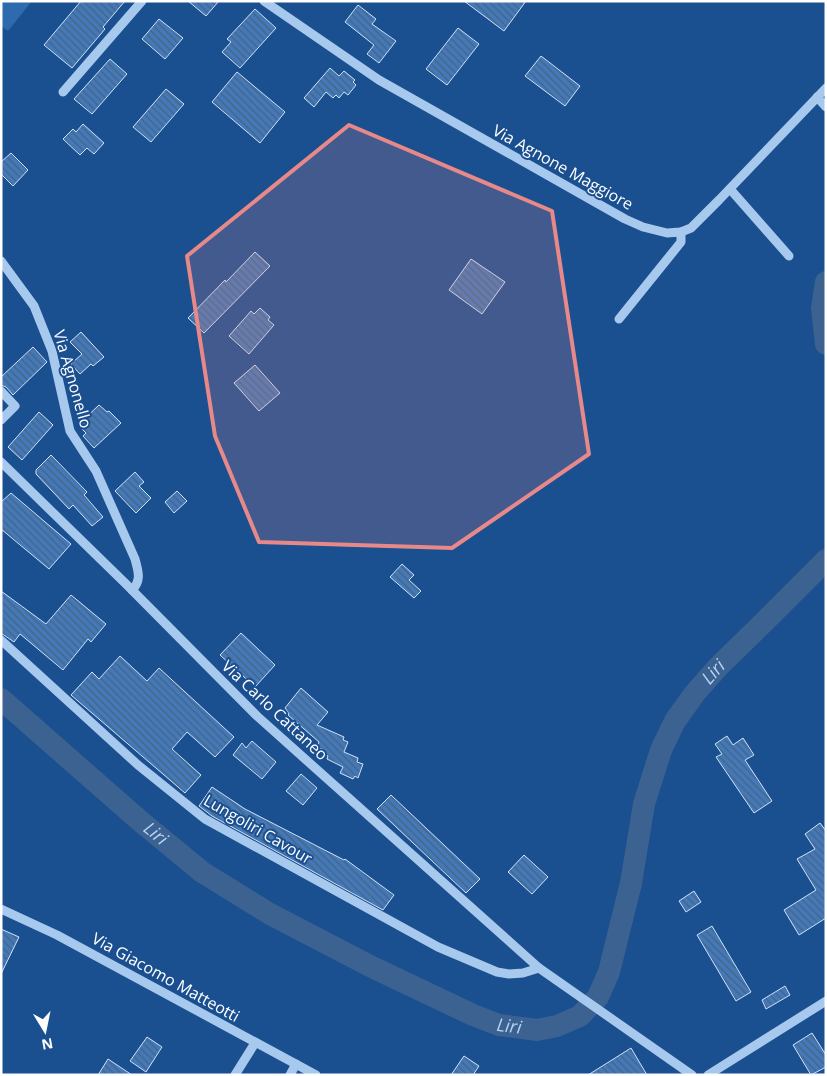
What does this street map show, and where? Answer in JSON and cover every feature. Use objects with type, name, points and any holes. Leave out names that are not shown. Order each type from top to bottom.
[{"type":"street","points":[[63,92],[142,1]]},
{"type":"street","name":"Via Agnone Maggiore","points":[[264,1],[378,80],[625,219],[654,230],[667,233],[681,232]]},
{"type":"street","points":[[619,319],[681,242],[681,232],[691,228],[826,88]]},
{"type":"street","points":[[817,97],[826,107]]},
{"type":"street","points":[[730,189],[789,256]]},
{"type":"street","name":"Via Agnonello","points":[[1,261],[34,306],[52,351],[70,431],[96,471],[135,559],[139,571],[138,580],[132,590]]},
{"type":"street","points":[[1,391],[15,406],[1,420]]},
{"type":"street","name":"Via Carlo Cattaneo","points":[[1,462],[257,716],[538,968],[692,1075]]},
{"type":"street","name":"Lungoliri Cavour","points":[[1,640],[138,765],[205,819],[438,947],[497,972],[509,974],[522,973],[538,968]]},
{"type":"street","name":"Via Giacomo Matteotti","points":[[1,909],[57,935],[316,1075]]},
{"type":"street","points":[[708,1075],[826,1001]]},
{"type":"street","points":[[235,1075],[255,1042]]},
{"type":"street","points":[[290,1075],[296,1064]]},
{"type":"highlighted area","points":[[349,125],[552,211],[589,454],[452,548],[259,542],[215,436],[187,256]]},
{"type":"shaded area","points":[[1,1],[32,1],[8,31],[1,26]]},
{"type":"building","points":[[81,1],[125,1],[103,27],[105,29],[72,68],[44,45]]},
{"type":"building","points":[[188,1],[219,1],[206,16]]},
{"type":"building","points":[[464,1],[526,1],[504,31]]},
{"type":"building","points":[[358,5],[376,19],[372,24],[396,41],[379,63],[367,54],[374,45],[345,22]]},
{"type":"building","points":[[255,9],[276,28],[240,68],[222,52],[231,42],[227,39]]},
{"type":"building","points":[[159,19],[183,38],[165,59],[142,39]]},
{"type":"building","points":[[458,28],[479,44],[447,85],[426,69]]},
{"type":"building","points":[[541,56],[580,86],[565,106],[525,76]]},
{"type":"building","points":[[110,59],[127,74],[92,114],[74,99]]},
{"type":"building","points":[[330,68],[339,76],[344,71],[355,80],[353,82],[356,85],[348,95],[344,92],[339,98],[336,95],[333,98],[326,92],[314,107],[304,98]]},
{"type":"building","points":[[237,72],[285,112],[260,143],[212,102]]},
{"type":"building","points":[[166,89],[184,104],[151,142],[133,127]]},
{"type":"building","points":[[83,124],[104,143],[94,154],[87,148],[80,155],[63,139],[73,129],[76,132]]},
{"type":"building","points":[[11,153],[28,170],[13,186],[1,174],[1,162]]},
{"type":"building","points":[[255,252],[270,266],[204,333],[188,318]]},
{"type":"building","points":[[471,259],[505,282],[482,314],[449,290]]},
{"type":"building","points":[[260,308],[270,317],[268,320],[274,325],[249,354],[229,336],[251,311],[254,314]]},
{"type":"building","points":[[81,332],[104,357],[93,366],[91,364],[80,374],[71,364],[82,354],[70,342]]},
{"type":"building","points":[[33,347],[47,362],[13,395],[6,387],[1,385],[1,377]]},
{"type":"building","points":[[255,365],[280,393],[259,411],[234,383]]},
{"type":"building","points":[[99,405],[107,412],[109,411],[121,423],[94,448],[83,436],[86,433],[78,425]]},
{"type":"building","points":[[39,412],[53,425],[22,460],[8,447]]},
{"type":"building","points":[[51,455],[87,492],[84,495],[103,517],[92,526],[73,505],[69,509],[36,474],[36,470]]},
{"type":"building","points":[[135,472],[144,482],[139,486],[151,498],[136,513],[115,491]]},
{"type":"building","points":[[177,491],[187,501],[174,513],[165,502]]},
{"type":"building","points":[[11,493],[71,544],[49,569],[1,529],[1,502]]},
{"type":"building","points":[[402,564],[414,575],[409,580],[421,591],[414,598],[390,577]]},
{"type":"building","points":[[1,591],[46,624],[71,595],[106,624],[91,642],[88,639],[63,670],[20,634],[14,642],[1,633]]},
{"type":"building","points":[[241,633],[275,665],[255,687],[220,655]]},
{"type":"building","points":[[120,656],[147,681],[159,668],[234,737],[215,757],[187,732],[172,749],[201,775],[185,793],[71,695],[92,672],[99,679]]},
{"type":"building","points":[[301,688],[328,712],[317,725],[344,737],[343,740],[348,742],[344,752],[358,758],[357,762],[363,764],[358,778],[355,776],[353,779],[340,773],[343,767],[327,759],[328,756],[322,754],[324,750],[317,747],[319,742],[288,715],[285,708]]},
{"type":"building","points":[[727,736],[733,745],[743,738],[754,755],[745,760],[772,801],[754,813],[716,757],[722,754],[715,744]]},
{"type":"building","points":[[252,741],[276,762],[262,779],[233,755],[242,743],[246,748]]},
{"type":"building","points":[[301,774],[317,788],[303,805],[286,791]]},
{"type":"building","points":[[212,787],[245,809],[345,859],[394,895],[383,910],[212,816],[199,806]]},
{"type":"building","points":[[391,795],[480,879],[466,893],[377,809]]},
{"type":"building","points":[[820,823],[826,831],[826,918],[799,935],[784,910],[816,890],[797,859],[815,849],[805,834]]},
{"type":"building","points":[[524,855],[548,877],[532,894],[508,872]]},
{"type":"building","points":[[694,891],[701,902],[686,912],[679,901]]},
{"type":"building","points":[[712,926],[751,992],[736,1001],[697,935]]},
{"type":"building","points":[[1,929],[19,937],[1,974]]},
{"type":"building","points":[[785,986],[790,995],[766,1009],[762,1000]]},
{"type":"building","points":[[812,1033],[826,1055],[826,1067],[811,1075],[793,1045]]},
{"type":"building","points":[[147,1037],[162,1047],[146,1072],[130,1061]]},
{"type":"building","points":[[631,1048],[647,1075],[588,1075]]},
{"type":"building","points":[[464,1056],[479,1066],[473,1075],[451,1075]]},
{"type":"building","points":[[108,1059],[132,1075],[98,1075]]},
{"type":"waterway","name":"Liri","points":[[826,282],[822,308],[826,344]]},
{"type":"waterway","name":"Liri","points":[[1,699],[139,820],[202,872],[270,914],[372,967],[473,1015],[499,1025],[537,1030],[557,1026],[580,1016],[598,997],[609,972],[631,883],[644,804],[661,750],[675,721],[695,693],[719,666],[826,560]]}]
